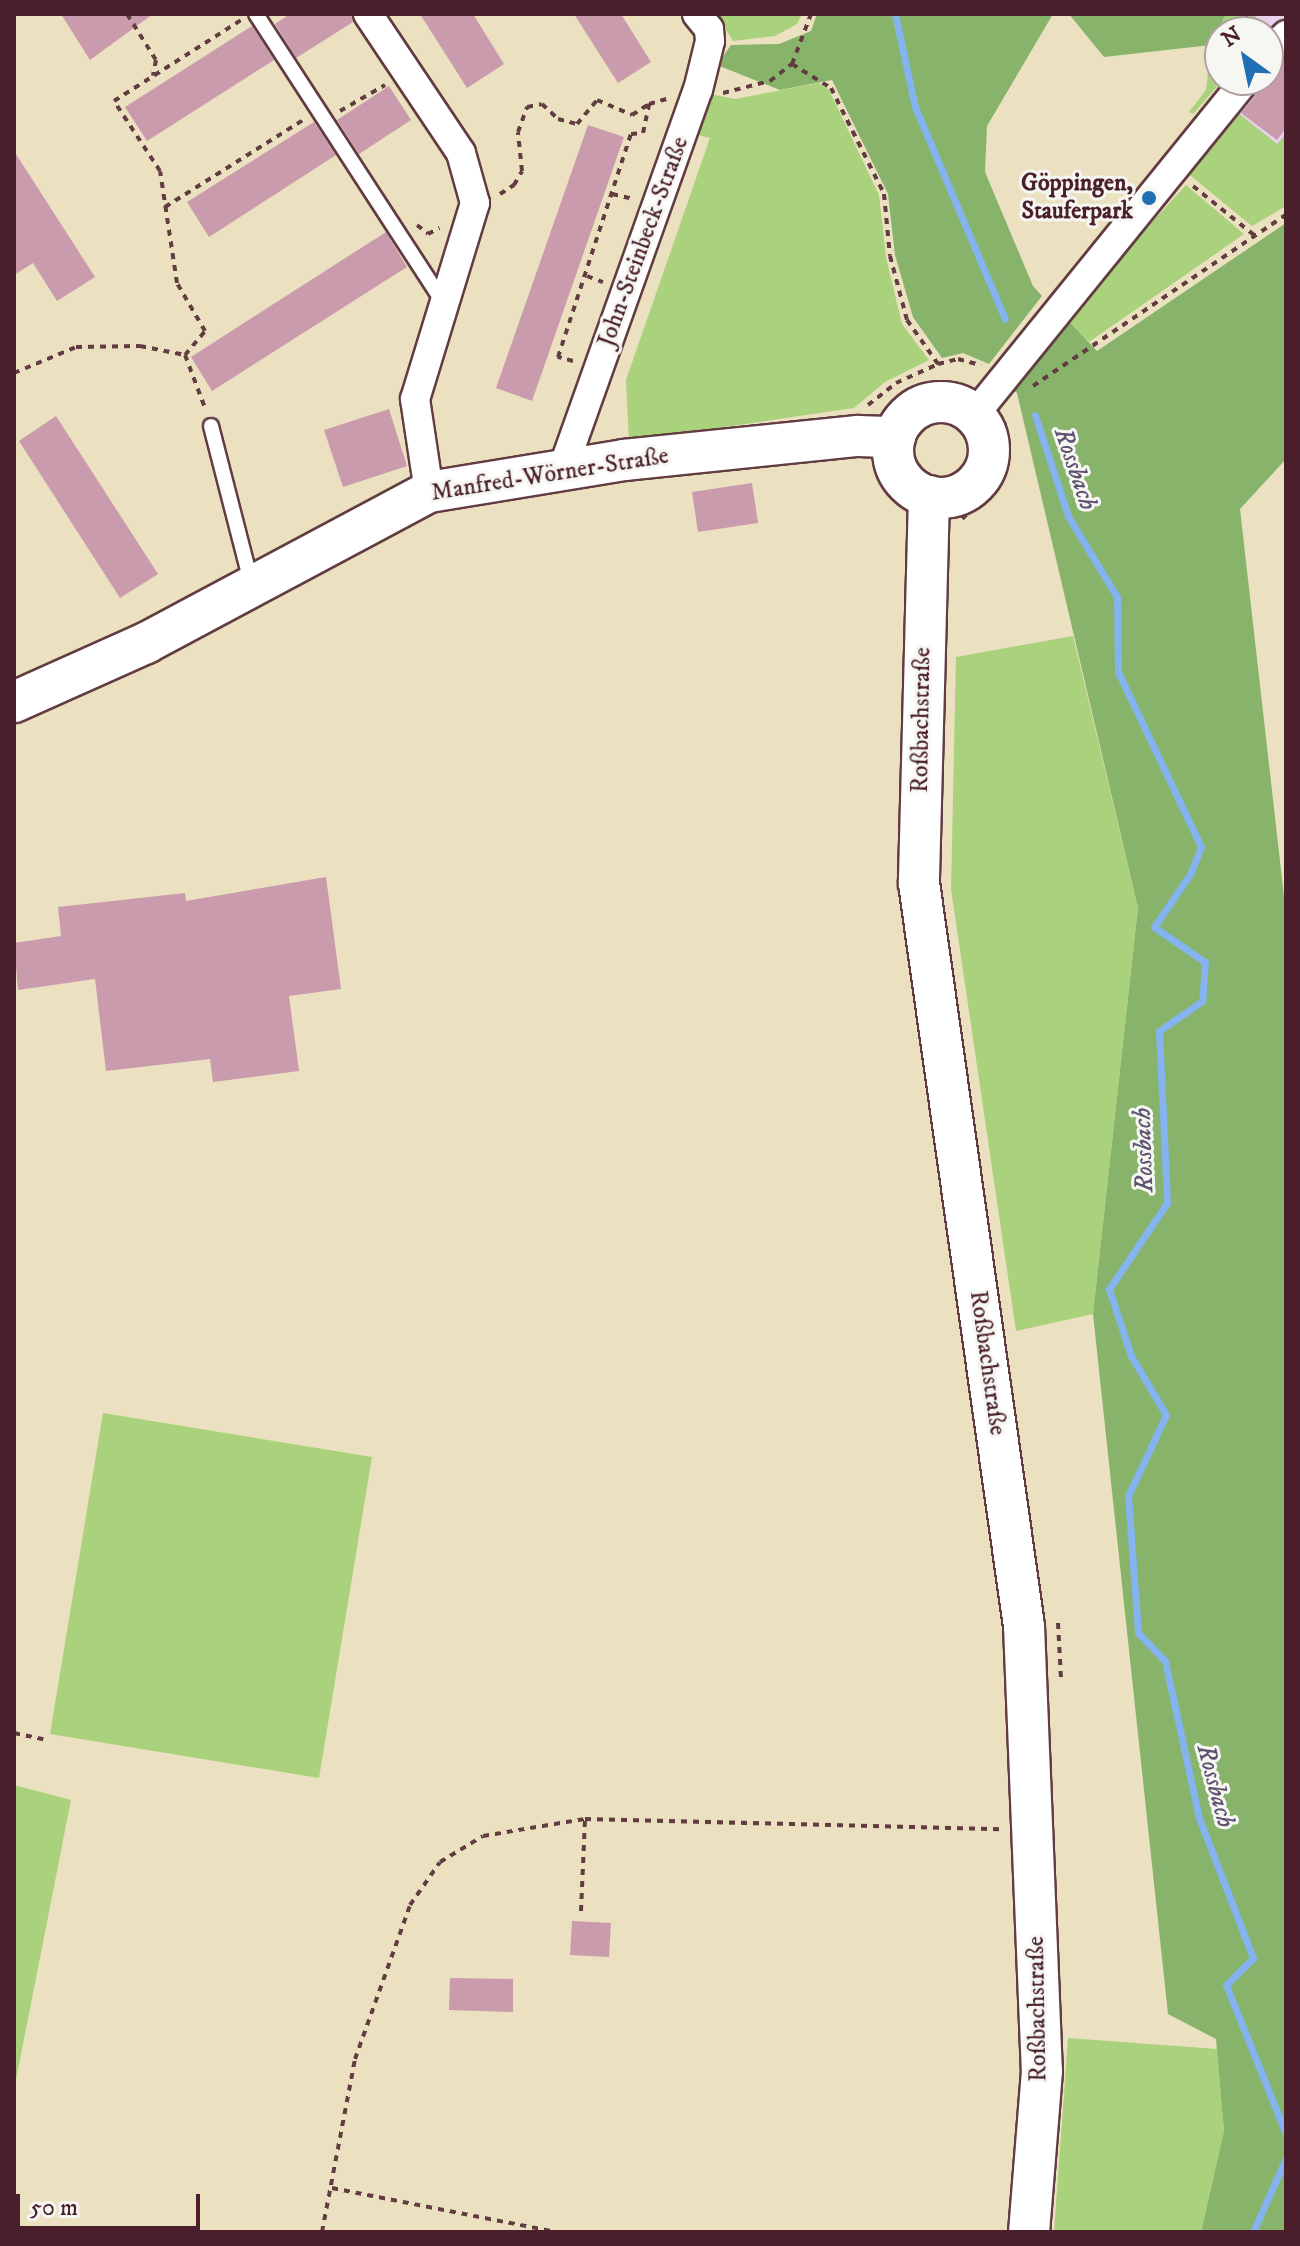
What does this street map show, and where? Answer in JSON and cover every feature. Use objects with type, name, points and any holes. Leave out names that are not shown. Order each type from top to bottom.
[{"type":"street","points":[[368,14],[461,153],[474,193],[445,305],[415,399],[429,492]]},
{"type":"street","name":"John-Steinbeck-Straße","points":[[562,471],[698,90],[710,41],[709,29],[697,14]]},
{"type":"street","points":[[975,414],[998,381],[1174,171],[1233,96]]},
{"type":"street","points":[[928,403],[961,405],[975,414],[989,442],[984,473],[960,494],[929,496],[915,490],[876,436],[928,403]]},
{"type":"street","name":"Manfred-Wörner-Straße","points":[[14,702],[108,662],[429,492],[562,471],[876,436]]},
{"type":"street","name":"Roßbachstraße","points":[[929,496],[919,883],[1024,1626],[1042,2071],[1029,2232]]},
{"type":"lane","points":[[253,14],[445,305]]},
{"type":"lane","points":[[211,426],[252,587]]},
{"type":"path","points":[[127,14],[156,60],[153,76]]},
{"type":"path","points":[[185,355],[205,331],[177,283],[160,171],[114,101],[253,14]]},
{"type":"path","points":[[387,216],[401,210],[428,234],[443,226],[445,202],[474,193],[502,194],[514,185],[522,171],[518,132],[527,107],[542,104],[558,119],[577,124],[597,100],[632,115],[649,104],[698,90],[731,94],[770,81],[792,64],[811,14]]},
{"type":"path","points":[[792,64],[831,88],[884,194],[890,256],[907,320],[938,364]]},
{"type":"path","points":[[165,207],[321,115],[407,72]]},
{"type":"path","points":[[558,357],[631,134],[643,133],[649,104]]},
{"type":"path","points":[[1174,171],[1254,235]]},
{"type":"path","points":[[1027,390],[1286,215]]},
{"type":"path","points":[[14,373],[76,347],[140,346],[185,355]]},
{"type":"path","points":[[185,355],[211,426]]},
{"type":"path","points":[[876,436],[863,410],[874,400],[938,364],[958,359],[982,365],[998,381]]},
{"type":"path","points":[[14,1733],[43,1739]]},
{"type":"path","points":[[581,1911],[585,1819]]},
{"type":"path","points":[[322,2232],[355,2059],[410,1905],[440,1862],[483,1836],[585,1819],[1032,1830]]},
{"type":"path","points":[[332,2188],[556,2232]]},
{"type":"shaded area","points":[[1286,14],[1286,134],[1277,145],[1236,111],[1249,96],[1284,96],[1284,16],[1256,16]]},
{"type":"green space","points":[[716,14],[802,14],[797,24],[775,36],[733,41]]},
{"type":"green space","points":[[817,14],[1053,14],[987,126],[985,172],[1033,286],[1042,296],[989,364],[963,353],[942,358],[913,317],[895,255],[888,194],[832,80],[780,90],[717,65],[731,45],[779,44],[811,31]]},
{"type":"green space","points":[[1069,14],[1226,14],[1204,16],[1204,46],[1104,57]]},
{"type":"green space","points":[[1226,14],[1256,14],[1256,16]]},
{"type":"green space","points":[[819,83],[829,90],[879,195],[886,257],[902,324],[929,360],[885,382],[854,408],[629,441],[626,380],[710,138],[694,134],[705,93],[735,99]]},
{"type":"green space","points":[[1204,93],[1204,96],[1209,96],[1193,114],[1189,112]]},
{"type":"green space","points":[[1236,111],[1277,144],[1286,134],[1286,206],[1252,226],[1186,172]]},
{"type":"green space","points":[[1186,185],[1244,234],[1089,342],[1065,317]]},
{"type":"green space","points":[[1286,223],[1286,459],[1240,509],[1286,914],[1286,2232],[1201,2232],[1224,2131],[1216,2039],[1168,2014],[1093,1314],[1138,908],[1017,393],[1008,385],[1065,317],[1097,351]]},
{"type":"green space","points":[[1073,636],[1138,908],[1093,1314],[1016,1331],[951,889],[956,657]]},
{"type":"green space","points":[[103,1413],[372,1457],[319,1778],[50,1734]]},
{"type":"green space","points":[[14,1785],[71,1800],[14,2090]]},
{"type":"green space","points":[[1068,2038],[1217,2049],[1224,2131],[1201,2232],[1054,2232]]},
{"type":"building","points":[[61,14],[153,14],[90,60]]},
{"type":"building","points":[[290,14],[351,14],[353,22],[296,58],[275,24]]},
{"type":"building","points":[[420,14],[473,14],[504,64],[467,88]]},
{"type":"building","points":[[574,14],[621,14],[651,62],[618,83]]},
{"type":"building","points":[[252,26],[274,60],[147,141],[125,107]]},
{"type":"building","points":[[1286,58],[1286,128],[1277,140],[1241,113],[1255,96],[1284,96]]},
{"type":"building","points":[[389,86],[411,120],[359,154],[337,120]]},
{"type":"building","points":[[314,122],[336,155],[209,237],[187,202]]},
{"type":"building","points":[[588,125],[624,137],[532,401],[496,388]]},
{"type":"building","points":[[14,151],[95,277],[57,301],[33,263],[14,275]]},
{"type":"building","points":[[386,232],[407,267],[212,391],[191,357]]},
{"type":"building","points":[[389,409],[407,466],[343,487],[324,430]]},
{"type":"building","points":[[56,416],[158,574],[120,598],[19,441]]},
{"type":"building","points":[[752,483],[758,523],[698,532],[692,492]]},
{"type":"building","points":[[326,877],[341,989],[289,996],[299,1071],[213,1082],[210,1059],[106,1071],[95,979],[18,990],[14,943],[61,936],[58,907],[185,893],[186,901]]},
{"type":"building","points":[[572,1921],[611,1923],[609,1957],[570,1955]]},
{"type":"building","points":[[450,1978],[513,1979],[513,2012],[449,2010]]},
{"type":"waterway","name":"Rossbach","points":[[895,14],[915,107],[1005,319]]},
{"type":"waterway","name":"Rossbach","points":[[1035,415],[1068,516],[1117,597],[1118,672],[1201,847],[1190,874],[1154,927],[1205,962],[1202,1001],[1159,1031],[1167,1203],[1109,1289],[1131,1356],[1166,1415],[1128,1496],[1138,1633],[1165,1661],[1199,1818],[1253,1958],[1226,1985],[1286,2134]]},
{"type":"waterway","name":"Rossbach","points":[[1253,2232],[1286,2158]]},
{"type":"place","name":"Göppingen, Stauferpark","points":[[1149,198]]}]
